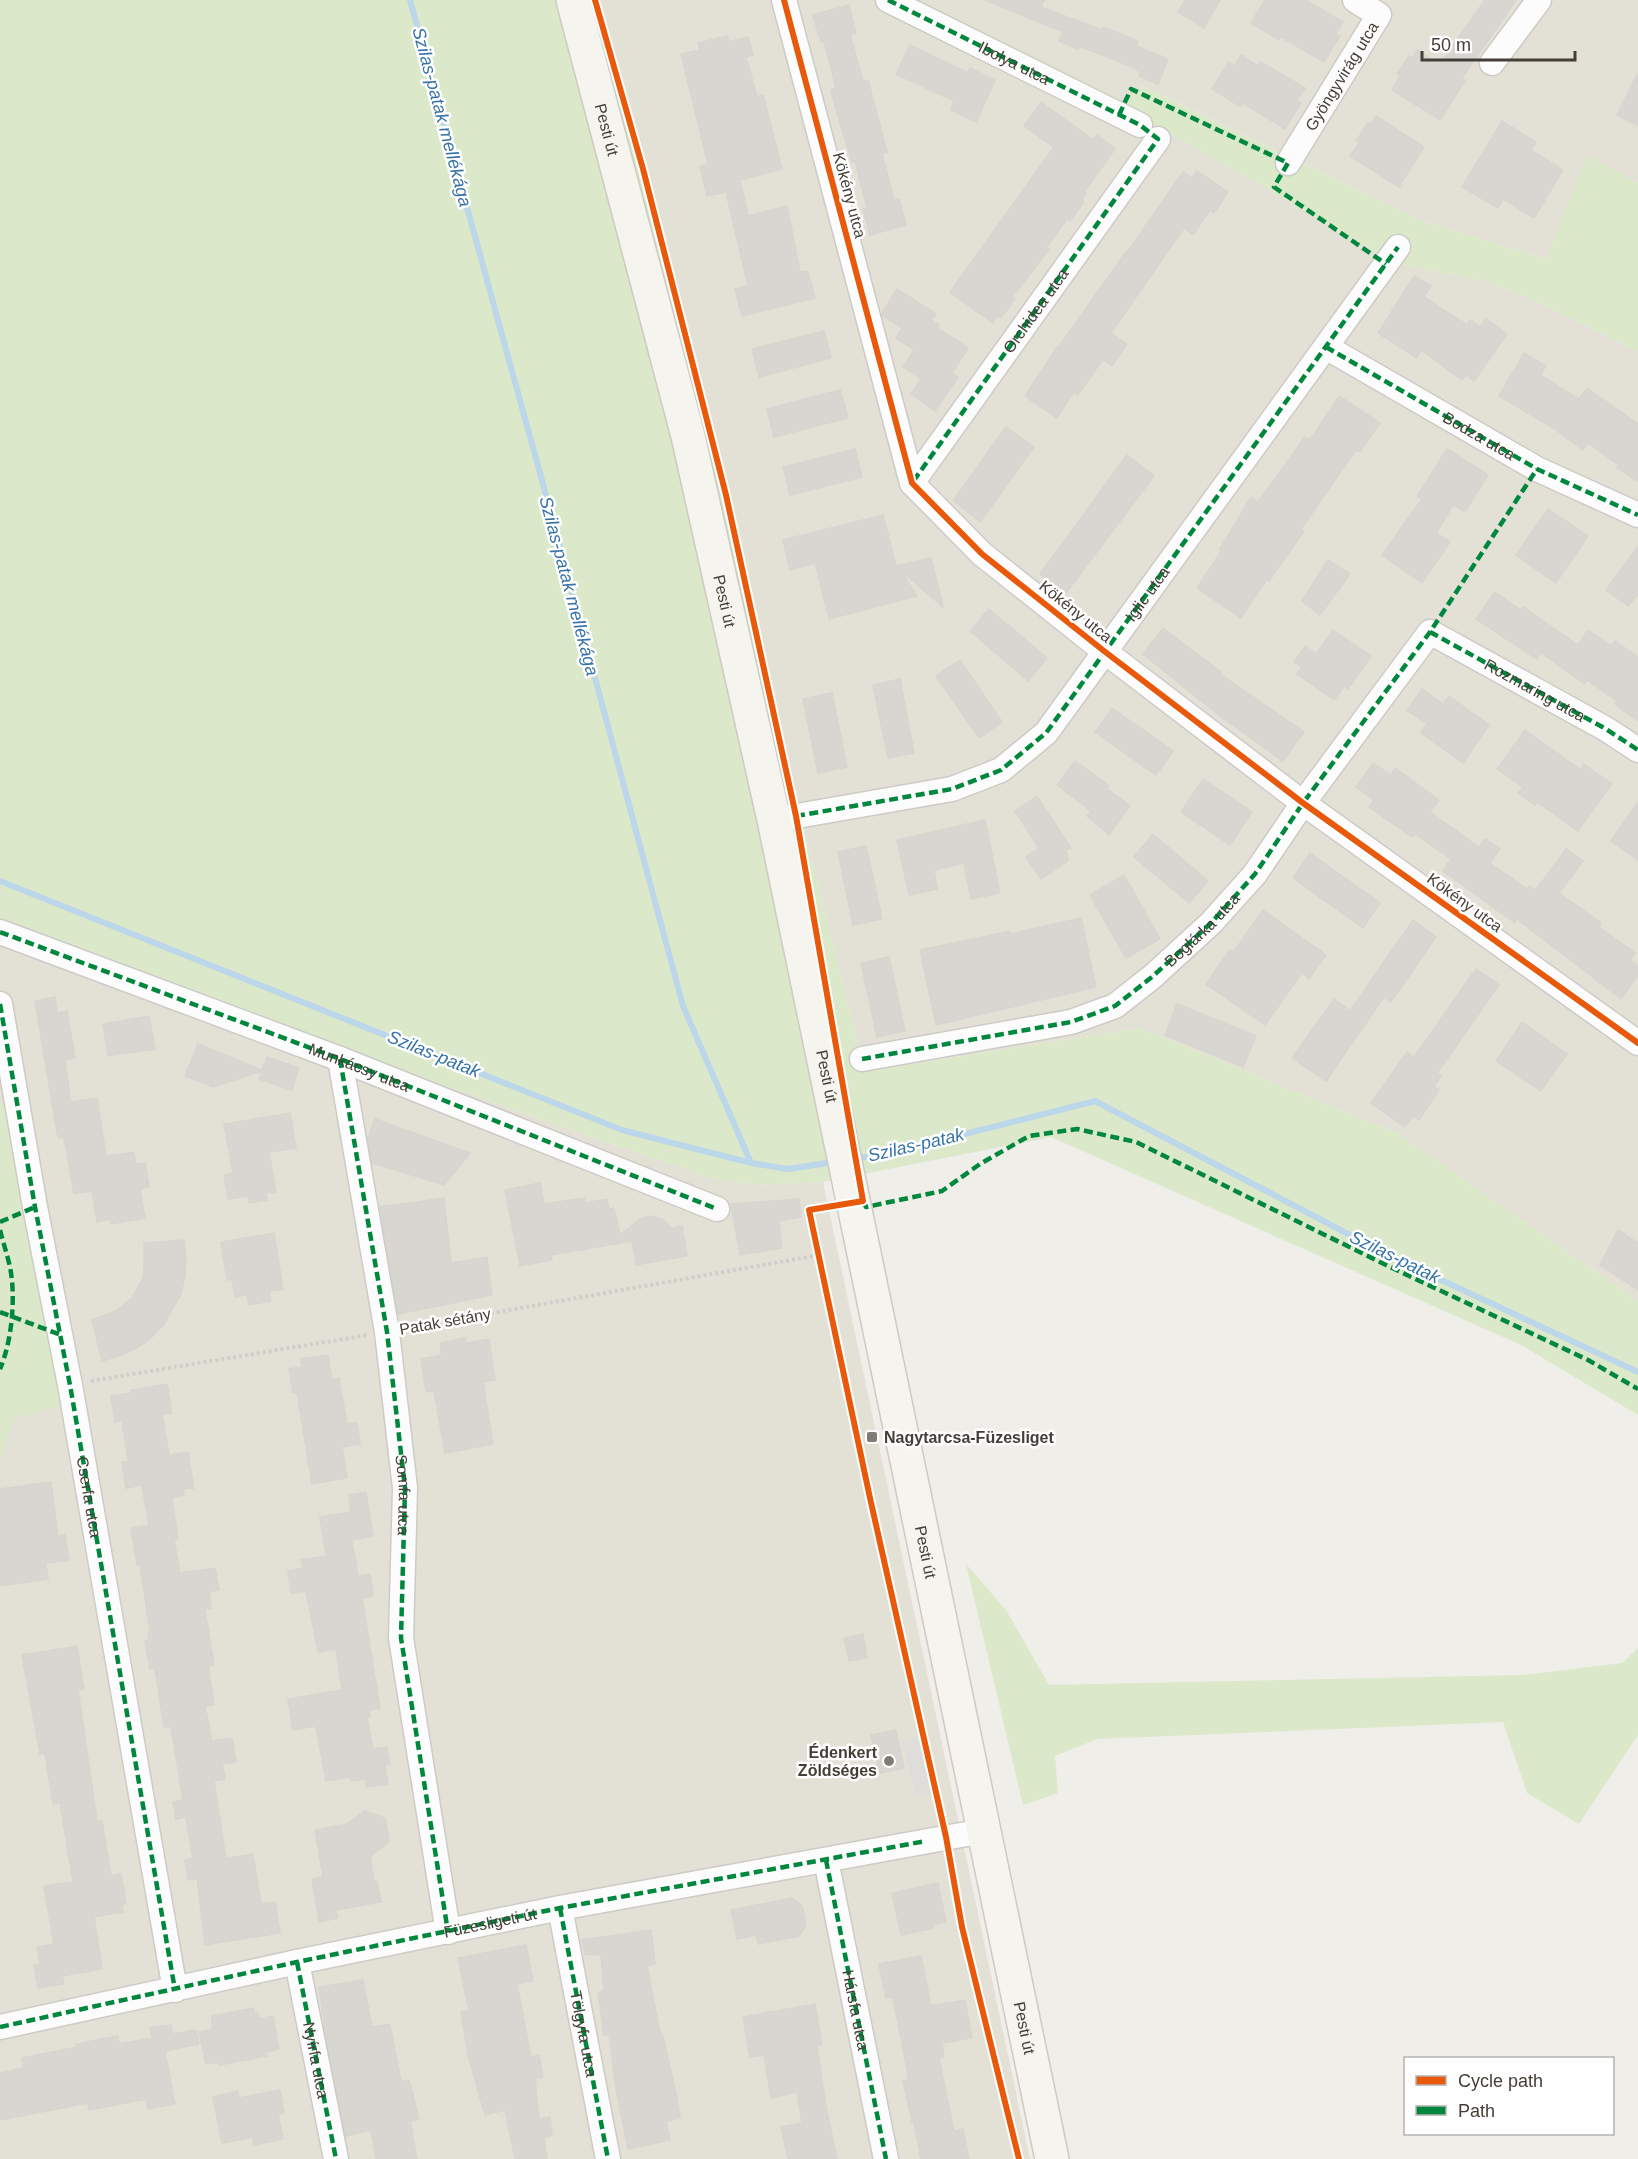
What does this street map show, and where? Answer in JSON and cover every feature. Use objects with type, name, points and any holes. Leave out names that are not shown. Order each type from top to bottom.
[{"type":"main road","name":"Pesti út","points":[[573,0],[688,436],[774,820],[1052,2159]]},
{"type":"street","name":"Kökény utca","points":[[784,0],[912,483],[982,554],[1104,651],[1303,803],[1638,1043]]},
{"type":"street","name":"Ibolya utca","points":[[888,0],[1149,132]]},
{"type":"street","name":"Gyöngyvirág utca","points":[[1288,163],[1379,15],[1355,0]]},
{"type":"street","points":[[1492,63],[1539,0]]},
{"type":"street","name":"Orchidea utca","points":[[912,483],[1149,132]]},
{"type":"street","name":"Iglic utca","points":[[774,820],[952,789],[1001,770],[1046,733],[1398,247]]},
{"type":"street","name":"Bodza utca","points":[[1326,346],[1537,469],[1638,515]]},
{"type":"street","name":"Rozmaring utca","points":[[1430,632],[1606,729],[1638,750]]},
{"type":"street","name":"Boglárka utca","points":[[861,1059],[1071,1022],[1115,1006],[1152,977],[1218,915],[1255,874],[1303,803],[1430,632]]},
{"type":"street","name":"Munkácsy utca","points":[[0,932],[340,1059],[717,1209]]},
{"type":"street","name":"Cserfa utca","points":[[0,1004],[35,1207],[70,1385],[175,1990]]},
{"type":"street","name":"Somfa utca","points":[[340,1059],[387,1332],[405,1488],[401,1638],[448,1932]]},
{"type":"street","name":"Füzesligeti út","points":[[0,2027],[297,1962],[560,1908],[983,1831]]},
{"type":"street","name":"Hársfa utca","points":[[826,1860],[886,2159]]},
{"type":"street","name":"Tölgyfa utca","points":[[560,1908],[608,2159]]},
{"type":"street","name":"Nyírfa utca","points":[[297,1962],[336,2159]]},
{"type":"path","points":[[817,1244],[821,1267]]},
{"type":"shaded area","points":[[595,0],[1638,0],[1638,183],[1587,157],[1546,259],[1423,221],[1141,85],[1124,107],[1398,264],[1489,282],[1542,304],[1638,351],[1638,1301],[1399,1134],[1141,1028],[865,1071]]},
{"type":"shaded area","points":[[0,931],[710,1178],[755,1185],[823,1182],[1030,2159],[0,2159]]},
{"type":"shaded area","points":[[922,1737],[933,1792],[915,1796],[903,1741]]},
{"type":"green space","points":[[0,0],[595,0],[865,1071],[1141,1028],[1399,1134],[1638,1301],[1638,1415],[1521,1345],[1051,1137],[823,1182],[755,1185],[710,1178],[0,931]]},
{"type":"green space","points":[[1140,85],[1423,221],[1546,259],[1587,156],[1638,183],[1638,351],[1542,304],[1489,282],[1398,264],[1124,107]]},
{"type":"green space","points":[[0,1102],[4,1103],[62,1406],[15,1418],[0,1459]]},
{"type":"green space","points":[[966,1564],[1006,1610],[1049,1685],[1524,1675],[1622,1663],[1638,1648],[1638,1735],[1579,1824],[1527,1793],[1503,1722],[1097,1739],[1055,1756],[1058,1793],[1023,1805]]},
{"type":"building","points":[[985,0],[1044,0],[1041,7],[1138,41],[1136,46],[1168,59],[1158,84],[1139,76],[1141,72],[1125,64],[1079,46],[1078,49],[1059,41],[1063,32]]},
{"type":"building","points":[[1185,0],[1220,0],[1204,28],[1178,12]]},
{"type":"building","points":[[1265,0],[1306,0],[1343,22],[1336,34],[1340,36],[1324,62],[1281,37],[1279,40],[1251,23]]},
{"type":"building","points":[[1485,0],[1516,0],[1462,78],[1465,81],[1440,120],[1392,90],[1400,76],[1397,74],[1409,56],[1412,58],[1417,50],[1440,64]]},
{"type":"building","points":[[849,5],[856,33],[850,34],[863,81],[868,80],[887,152],[882,153],[894,200],[899,199],[906,225],[870,235],[863,209],[867,208],[855,161],[852,162],[831,90],[836,88],[824,41],[821,42],[813,15]]},
{"type":"building","points":[[727,36],[729,42],[748,37],[753,55],[746,57],[757,97],[763,95],[782,169],[740,180],[748,216],[787,206],[800,272],[808,271],[815,298],[742,316],[735,289],[748,286],[726,192],[707,196],[700,166],[708,164],[681,54],[700,50],[698,43]]},
{"type":"building","points":[[910,45],[968,73],[970,68],[995,80],[976,122],[951,110],[954,101],[896,74]]},
{"type":"building","points":[[1241,55],[1258,66],[1261,62],[1305,88],[1297,100],[1301,103],[1285,129],[1243,103],[1241,107],[1212,89],[1229,62],[1235,66]]},
{"type":"building","points":[[1638,73],[1638,126],[1617,115]]},
{"type":"building","points":[[1041,102],[1093,140],[1097,135],[1115,149],[1084,192],[1086,193],[1081,200],[1084,202],[1070,221],[1067,219],[1046,248],[1049,250],[1012,297],[1015,299],[1001,318],[998,315],[993,323],[950,292],[1054,147],[1024,126]]},
{"type":"building","points":[[1376,116],[1424,147],[1399,187],[1350,156],[1359,143],[1356,141],[1368,123],[1370,125]]},
{"type":"building","points":[[1502,121],[1536,142],[1531,150],[1563,170],[1534,218],[1503,199],[1498,208],[1462,187]]},
{"type":"building","points":[[1197,171],[1228,192],[1214,213],[1210,210],[1193,235],[1184,228],[1111,333],[1127,344],[1112,366],[1103,359],[1078,395],[1074,392],[1057,418],[1025,396],[1057,347],[1183,172],[1192,178]]},
{"type":"building","points":[[1414,276],[1431,286],[1424,297],[1467,325],[1470,320],[1480,327],[1486,319],[1507,334],[1474,381],[1466,375],[1462,380],[1421,350],[1417,358],[1378,333]]},
{"type":"building","points":[[897,289],[936,314],[931,320],[939,325],[937,328],[968,348],[952,373],[958,377],[935,411],[911,394],[921,379],[903,367],[914,350],[896,338],[902,328],[882,315]]},
{"type":"building","points":[[824,331],[831,358],[759,377],[752,349]]},
{"type":"building","points":[[1524,353],[1546,366],[1540,375],[1579,399],[1587,388],[1638,424],[1638,481],[1617,468],[1619,465],[1588,443],[1583,450],[1552,427],[1499,396]]},
{"type":"building","points":[[840,390],[848,418],[774,437],[767,409]]},
{"type":"building","points":[[1339,396],[1380,423],[1360,452],[1356,450],[1301,529],[1304,531],[1269,581],[1267,579],[1241,618],[1197,588],[1222,550],[1220,549],[1251,497],[1258,502],[1305,437],[1310,440]]},
{"type":"building","points":[[1006,427],[1034,447],[980,522],[953,500]]},
{"type":"building","points":[[855,449],[862,477],[790,495],[783,467]]},
{"type":"building","points":[[1447,449],[1488,475],[1465,512],[1453,505],[1436,533],[1450,542],[1422,583],[1382,555],[1422,499],[1417,496]]},
{"type":"building","points":[[1127,455],[1154,476],[1066,593],[1040,574]]},
{"type":"building","points":[[1548,509],[1588,536],[1556,583],[1516,555]]},
{"type":"building","points":[[883,515],[896,566],[931,558],[943,607],[906,575],[904,576],[917,596],[829,619],[815,563],[790,570],[783,540]]},
{"type":"building","points":[[1638,546],[1638,594],[1628,606],[1606,590]]},
{"type":"building","points":[[1328,560],[1350,574],[1320,615],[1302,601]]},
{"type":"building","points":[[1495,592],[1521,610],[1523,607],[1578,645],[1588,630],[1611,646],[1615,641],[1638,657],[1638,721],[1615,704],[1617,701],[1587,680],[1585,684],[1541,653],[1537,659],[1476,619]]},
{"type":"building","points":[[989,609],[1047,658],[1028,681],[970,631]]},
{"type":"building","points":[[1163,628],[1221,672],[1220,674],[1304,732],[1283,761],[1220,716],[1143,654]]},
{"type":"building","points":[[1333,630],[1371,656],[1348,689],[1344,686],[1334,700],[1297,674],[1302,667],[1294,662],[1305,646],[1316,654]]},
{"type":"building","points":[[960,660],[1002,722],[979,738],[936,676]]},
{"type":"building","points":[[900,679],[914,753],[888,758],[873,685]]},
{"type":"building","points":[[1422,689],[1443,704],[1449,696],[1489,725],[1463,763],[1421,733],[1427,724],[1407,710]]},
{"type":"building","points":[[832,693],[847,767],[818,773],[803,699]]},
{"type":"building","points":[[1112,708],[1173,751],[1156,775],[1095,732]]},
{"type":"building","points":[[1525,730],[1581,770],[1584,764],[1612,784],[1578,831],[1537,802],[1535,805],[1518,793],[1523,787],[1497,769]]},
{"type":"building","points":[[1075,761],[1109,786],[1107,789],[1130,806],[1109,835],[1087,816],[1091,811],[1057,785]]},
{"type":"building","points":[[1373,763],[1391,775],[1395,768],[1439,800],[1430,812],[1479,847],[1485,839],[1500,849],[1490,863],[1527,889],[1529,886],[1536,890],[1566,849],[1583,861],[1559,893],[1601,923],[1599,927],[1635,953],[1630,960],[1638,966],[1638,975],[1621,999],[1517,919],[1515,923],[1443,871],[1451,859],[1415,834],[1412,837],[1369,807],[1374,800],[1356,787]]},
{"type":"building","points":[[1203,779],[1252,812],[1230,845],[1181,812]]},
{"type":"building","points":[[1037,796],[1071,848],[1066,850],[1068,861],[1041,879],[1026,857],[1039,848],[1015,811]]},
{"type":"building","points":[[1638,802],[1638,860],[1611,841]]},
{"type":"building","points":[[985,820],[1000,893],[971,899],[964,863],[934,870],[937,889],[909,895],[897,840]]},
{"type":"building","points":[[1153,834],[1208,881],[1189,903],[1134,857]]},
{"type":"building","points":[[866,846],[882,919],[853,925],[838,852]]},
{"type":"building","points":[[1310,853],[1380,903],[1363,928],[1293,878]]},
{"type":"building","points":[[1124,875],[1160,939],[1126,958],[1090,895]]},
{"type":"building","points":[[1263,910],[1326,955],[1309,979],[1302,973],[1265,1025],[1206,984],[1230,950],[1233,953]]},
{"type":"building","points":[[1081,918],[1096,987],[936,1025],[920,950],[1010,931],[1011,934]]},
{"type":"building","points":[[1413,920],[1436,937],[1391,1002],[1384,997],[1326,1081],[1292,1058],[1334,999],[1350,1011]]},
{"type":"building","points":[[889,957],[905,1031],[877,1037],[861,963]]},
{"type":"building","points":[[1476,969],[1499,985],[1437,1073],[1441,1076],[1434,1086],[1439,1090],[1419,1120],[1413,1116],[1405,1127],[1371,1103],[1407,1052],[1414,1057]]},
{"type":"building","points":[[55,997],[57,1013],[67,1011],[75,1058],[65,1060],[71,1102],[97,1098],[106,1156],[134,1152],[136,1164],[145,1163],[149,1187],[140,1189],[145,1218],[111,1224],[110,1219],[97,1222],[92,1191],[74,1194],[64,1137],[58,1138],[35,1001]]},
{"type":"building","points":[[1177,1004],[1256,1036],[1243,1067],[1165,1035]]},
{"type":"building","points":[[149,1016],[155,1049],[108,1056],[103,1024]]},
{"type":"building","points":[[1522,1022],[1567,1054],[1541,1091],[1496,1061]]},
{"type":"building","points":[[198,1044],[262,1070],[267,1057],[299,1068],[292,1090],[259,1079],[262,1071],[213,1087],[185,1076]]},
{"type":"building","points":[[290,1113],[296,1148],[269,1152],[276,1192],[266,1193],[267,1200],[249,1203],[248,1196],[228,1199],[224,1175],[233,1173],[224,1124]]},
{"type":"building","points":[[375,1119],[470,1153],[444,1185],[372,1163],[368,1138]]},
{"type":"building","points":[[540,1183],[544,1204],[584,1198],[585,1203],[607,1199],[609,1209],[614,1208],[620,1235],[641,1218],[650,1216],[662,1219],[672,1228],[682,1226],[687,1256],[636,1265],[632,1241],[551,1255],[552,1260],[520,1266],[505,1190]]},
{"type":"building","points":[[444,1198],[451,1263],[487,1257],[492,1295],[398,1314],[380,1207]]},
{"type":"building","points":[[799,1199],[801,1217],[779,1221],[782,1248],[740,1255],[731,1204]]},
{"type":"building","points":[[1618,1230],[1638,1243],[1638,1290],[1600,1265]]},
{"type":"building","points":[[274,1233],[283,1289],[269,1291],[271,1301],[249,1305],[247,1295],[235,1297],[232,1279],[227,1280],[221,1242]]},
{"type":"building","points":[[184,1240],[185,1276],[181,1294],[164,1324],[138,1347],[102,1361],[92,1320],[116,1311],[132,1298],[142,1280],[144,1243]]},
{"type":"building","points":[[466,1338],[466,1343],[489,1339],[495,1380],[483,1382],[493,1444],[445,1453],[434,1391],[426,1392],[421,1359],[442,1355],[440,1343]]},
{"type":"building","points":[[328,1355],[332,1380],[339,1378],[347,1424],[357,1423],[360,1444],[342,1447],[347,1478],[312,1484],[297,1393],[293,1393],[289,1369],[302,1367],[301,1359]]},
{"type":"building","points":[[167,1384],[172,1413],[162,1415],[169,1455],[188,1452],[194,1488],[183,1489],[184,1495],[172,1497],[178,1539],[174,1540],[180,1573],[215,1568],[219,1590],[209,1592],[211,1608],[205,1609],[214,1665],[208,1666],[214,1705],[205,1706],[212,1741],[232,1738],[236,1762],[222,1764],[225,1779],[214,1781],[225,1853],[227,1858],[253,1854],[261,1904],[275,1902],[280,1933],[205,1945],[197,1879],[188,1880],[185,1860],[193,1858],[186,1817],[176,1819],[173,1802],[183,1800],[171,1726],[164,1727],[156,1675],[154,1668],[150,1669],[145,1641],[149,1640],[148,1633],[150,1632],[140,1565],[137,1565],[131,1528],[149,1525],[142,1485],[126,1488],[122,1462],[128,1461],[122,1421],[115,1422],[111,1396]]},
{"type":"building","points":[[51,1482],[58,1536],[65,1535],[69,1560],[46,1563],[48,1579],[0,1586],[0,1489]]},
{"type":"building","points":[[366,1492],[373,1536],[352,1540],[358,1576],[370,1574],[373,1596],[362,1598],[380,1708],[369,1710],[370,1717],[367,1718],[373,1749],[387,1747],[390,1764],[385,1764],[388,1784],[366,1787],[365,1779],[352,1781],[351,1777],[326,1781],[316,1726],[293,1730],[288,1699],[342,1690],[336,1649],[318,1652],[306,1591],[291,1593],[288,1571],[303,1568],[301,1560],[326,1556],[320,1517],[351,1512],[349,1495]]},
{"type":"building","points":[[863,1634],[867,1658],[849,1661],[844,1638]]},
{"type":"building","points":[[77,1646],[84,1689],[78,1690],[97,1821],[102,1821],[111,1876],[121,1874],[126,1904],[122,1904],[123,1912],[94,1917],[102,1969],[62,1976],[64,1984],[38,1988],[34,1965],[40,1964],[37,1947],[54,1944],[44,1886],[73,1882],[60,1803],[53,1804],[45,1754],[40,1754],[22,1655]]},
{"type":"building","points":[[896,1730],[904,1768],[880,1773],[871,1735]]},
{"type":"building","points":[[365,1811],[385,1818],[389,1842],[370,1857],[374,1881],[377,1881],[381,1902],[336,1910],[338,1918],[319,1922],[312,1879],[323,1877],[315,1830],[347,1824]]},
{"type":"building","points":[[938,1883],[946,1922],[933,1925],[934,1928],[901,1935],[892,1893]]},
{"type":"building","points":[[792,1898],[802,1906],[806,1925],[799,1936],[758,1944],[756,1935],[737,1939],[731,1910]]},
{"type":"building","points":[[651,1930],[655,1964],[647,1966],[680,2118],[666,2121],[670,2140],[628,2149],[616,2089],[609,2034],[604,2035],[598,1993],[604,1991],[601,1955],[585,1954],[582,1940]]},
{"type":"building","points":[[526,1945],[533,1981],[517,1984],[531,2057],[539,2055],[543,2077],[535,2078],[539,2119],[550,2117],[552,2135],[544,2138],[547,2159],[515,2159],[505,2110],[485,2115],[468,2055],[461,2012],[469,2011],[458,1958]]},
{"type":"building","points":[[921,1956],[931,2006],[965,2000],[972,2038],[942,2043],[944,2057],[939,2058],[954,2131],[963,2129],[969,2159],[921,2159],[914,2122],[912,2122],[903,2081],[909,2080],[893,1997],[886,1998],[879,1964]]},
{"type":"building","points":[[363,1980],[372,2027],[390,2024],[401,2082],[409,2080],[419,2119],[410,2121],[417,2159],[376,2159],[371,2130],[346,2136],[326,2036],[319,1987]]},
{"type":"building","points":[[815,2004],[822,2044],[817,2045],[826,2107],[837,2159],[788,2159],[781,2127],[802,2123],[797,2092],[771,2098],[764,2055],[750,2057],[743,2017]]},
{"type":"building","points":[[254,2008],[255,2014],[258,2013],[260,2019],[273,2016],[279,2049],[266,2052],[267,2056],[219,2065],[219,2062],[206,2064],[199,2032],[212,2029],[212,2016]]},
{"type":"building","points":[[171,2025],[172,2034],[196,2030],[199,2044],[165,2051],[175,2104],[148,2109],[146,2099],[89,2110],[88,2103],[0,2120],[0,2073],[24,2068],[22,2058],[118,2036],[119,2044],[152,2038],[150,2028]]},
{"type":"building","points":[[280,2090],[284,2113],[278,2114],[283,2139],[254,2145],[253,2137],[222,2143],[213,2097],[238,2091],[239,2098]]},
{"type":"waterway","name":"Szilas-patak mellékága","points":[[410,0],[683,1006],[751,1163]]},
{"type":"waterway","name":"Szilas-patak","points":[[0,881],[622,1130],[751,1163],[788,1169],[834,1162]]},
{"type":"waterway","name":"Szilas-patak","points":[[853,1159],[890,1153],[1095,1101],[1390,1256],[1638,1372]]},
{"type":"marked path","points":[[888,0],[1140,125],[1158,139],[912,483]]},
{"type":"marked path","points":[[1119,115],[1131,89],[1288,163],[1274,187],[1386,264]]},
{"type":"marked path","points":[[796,816],[952,789],[1001,770],[1046,733],[1398,247]]},
{"type":"marked path","points":[[1326,347],[1537,469],[1638,515]]},
{"type":"marked path","points":[[862,1059],[1071,1022],[1115,1006],[1152,977],[1211,923],[1255,874],[1303,803],[1430,632],[1537,469]]},
{"type":"marked path","points":[[1430,632],[1606,729],[1638,750]]},
{"type":"marked path","points":[[0,932],[340,1059],[717,1209]]},
{"type":"marked path","points":[[0,1004],[35,1207],[70,1385],[175,1990]]},
{"type":"marked path","points":[[340,1059],[387,1332],[405,1488],[401,1638],[448,1932]]},
{"type":"marked path","points":[[863,1201],[866,1207],[942,1191],[980,1164],[1029,1136],[1077,1129],[1136,1142],[1386,1265],[1588,1360],[1638,1389]]},
{"type":"marked path","points":[[0,1222],[35,1207]]},
{"type":"marked path","points":[[0,1230],[10,1267],[13,1292],[10,1332],[0,1369]]},
{"type":"marked path","points":[[0,1312],[61,1335]]},
{"type":"marked path","points":[[0,2027],[297,1962],[560,1908],[926,1841]]},
{"type":"marked path","points":[[826,1860],[886,2159]]},
{"type":"marked path","points":[[560,1908],[608,2159]]},
{"type":"marked path","points":[[297,1962],[336,2159]]},
{"type":"cycle path","points":[[595,0],[643,169],[726,495],[796,816],[863,1201],[809,1210],[870,1498],[946,1837],[962,1927],[1019,2159]]},
{"type":"cycle path","points":[[784,0],[912,483],[982,554],[1104,651],[1303,803],[1638,1043]]},
{"type":"place","name":"Nagytarcsa-Füzesliget","points":[[872,1437]]},
{"type":"place","name":"Édenkert Zöldséges","points":[[889,1761]]}]
